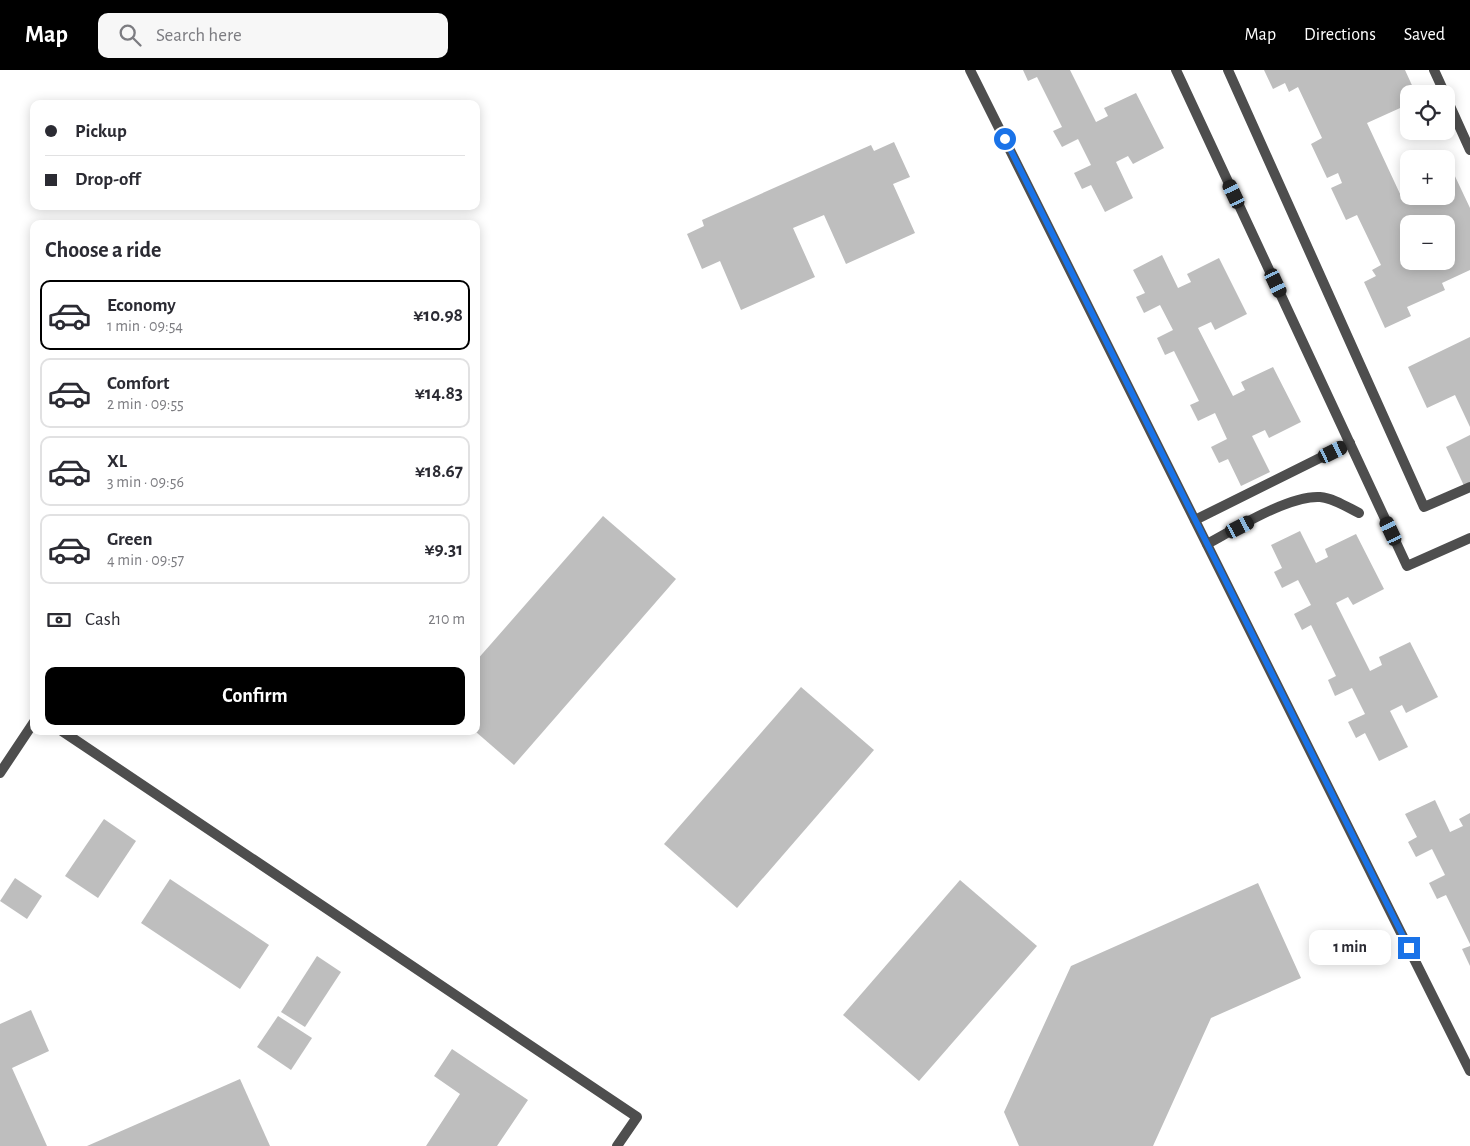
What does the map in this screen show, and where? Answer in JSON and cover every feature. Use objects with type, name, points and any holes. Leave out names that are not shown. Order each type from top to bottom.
[{"type":"lane","points":[[970,70],[1470,1071]]},
{"type":"lane","points":[[1176,70],[1407,566],[1470,538]]},
{"type":"lane","points":[[1228,70],[1424,508],[1470,487]]},
{"type":"lane","points":[[1434,70],[1441,85]]},
{"type":"lane","points":[[1455,116],[1470,150]]},
{"type":"lane","points":[[1195,520],[1350,443]]},
{"type":"lane","points":[[1207,544],[1290,502],[1319,497],[1337,502],[1359,513]]},
{"type":"lane","points":[[0,773],[30,728]]},
{"type":"lane","points":[[68,735],[637,1116],[617,1146]]},
{"type":"building","points":[[1023,70],[1070,70],[1096,122],[1108,116],[1104,108],[1136,93],[1164,148],[1133,164],[1128,156],[1116,162],[1133,198],[1105,212],[1091,185],[1082,189],[1074,173],[1091,165],[1078,139],[1062,147],[1053,131],[1062,127],[1037,77],[1028,81]]},
{"type":"building","points":[[1264,70],[1405,70],[1412,85],[1400,85],[1400,108],[1367,123],[1400,194],[1400,205],[1455,205],[1455,176],[1470,208],[1470,270],[1442,283],[1445,290],[1407,307],[1411,316],[1385,328],[1364,282],[1376,276],[1372,270],[1381,265],[1357,215],[1346,220],[1331,188],[1342,183],[1338,173],[1327,178],[1311,144],[1322,138],[1298,87],[1289,92],[1285,83],[1273,89]]},
{"type":"building","points":[[894,142],[910,177],[893,184],[915,233],[846,264],[824,215],[793,228],[815,277],[741,310],[720,261],[702,269],[687,234],[704,226],[702,220],[871,145],[874,151]]},
{"type":"building","points":[[1162,255],[1178,288],[1191,282],[1187,274],[1219,258],[1247,314],[1215,330],[1211,322],[1198,328],[1233,396],[1245,390],[1241,382],[1273,367],[1301,422],[1269,438],[1265,430],[1252,436],[1270,472],[1241,486],[1228,459],[1219,463],[1211,447],[1227,439],[1215,413],[1198,421],[1190,405],[1199,401],[1174,351],[1165,355],[1157,338],[1173,330],[1160,305],[1144,313],[1136,297],[1145,293],[1133,270]]},
{"type":"building","points":[[1470,337],[1470,427],[1455,395],[1427,408],[1408,367]]},
{"type":"building","points":[[1470,435],[1470,486],[1465,488],[1446,447]]},
{"type":"building","points":[[603,516],[676,579],[514,765],[479,735],[480,656]]},
{"type":"building","points":[[1300,531],[1316,563],[1328,557],[1325,549],[1356,534],[1384,589],[1353,605],[1348,597],[1336,603],[1370,671],[1382,665],[1379,657],[1410,642],[1438,697],[1406,713],[1402,705],[1390,711],[1408,747],[1379,761],[1365,733],[1356,738],[1348,722],[1365,714],[1352,688],[1335,696],[1328,680],[1336,676],[1311,625],[1302,630],[1294,614],[1311,605],[1298,580],[1282,588],[1274,572],[1282,568],[1271,545]]},
{"type":"building","points":[[801,687],[874,750],[737,908],[664,844]]},
{"type":"building","points":[[1435,800],[1450,832],[1463,826],[1459,819],[1470,813],[1470,944],[1446,895],[1437,899],[1429,883],[1445,875],[1432,849],[1416,857],[1408,842],[1417,837],[1405,814]]},
{"type":"building","points":[[104,819],[136,841],[98,898],[65,876]]},
{"type":"building","points":[[15,878],[42,896],[27,919],[0,901]]},
{"type":"building","points":[[170,879],[269,945],[240,989],[141,923]]},
{"type":"building","points":[[960,880],[1037,946],[919,1081],[843,1015]]},
{"type":"building","points":[[1258,883],[1301,978],[1211,1018],[1153,1146],[1019,1146],[1004,1112],[1071,966]]},
{"type":"building","points":[[1470,946],[1470,966],[1462,949]]},
{"type":"building","points":[[317,956],[341,972],[305,1027],[281,1012]]},
{"type":"building","points":[[31,1010],[49,1051],[12,1068],[47,1146],[0,1146],[0,1024]]},
{"type":"building","points":[[278,1016],[312,1038],[291,1070],[257,1047]]},
{"type":"building","points":[[452,1049],[528,1100],[497,1146],[426,1146],[460,1094],[434,1076]]},
{"type":"building","points":[[240,1079],[270,1146],[87,1146]]},
{"type":"route","points":[[1005,139],[1409,948]]}]
